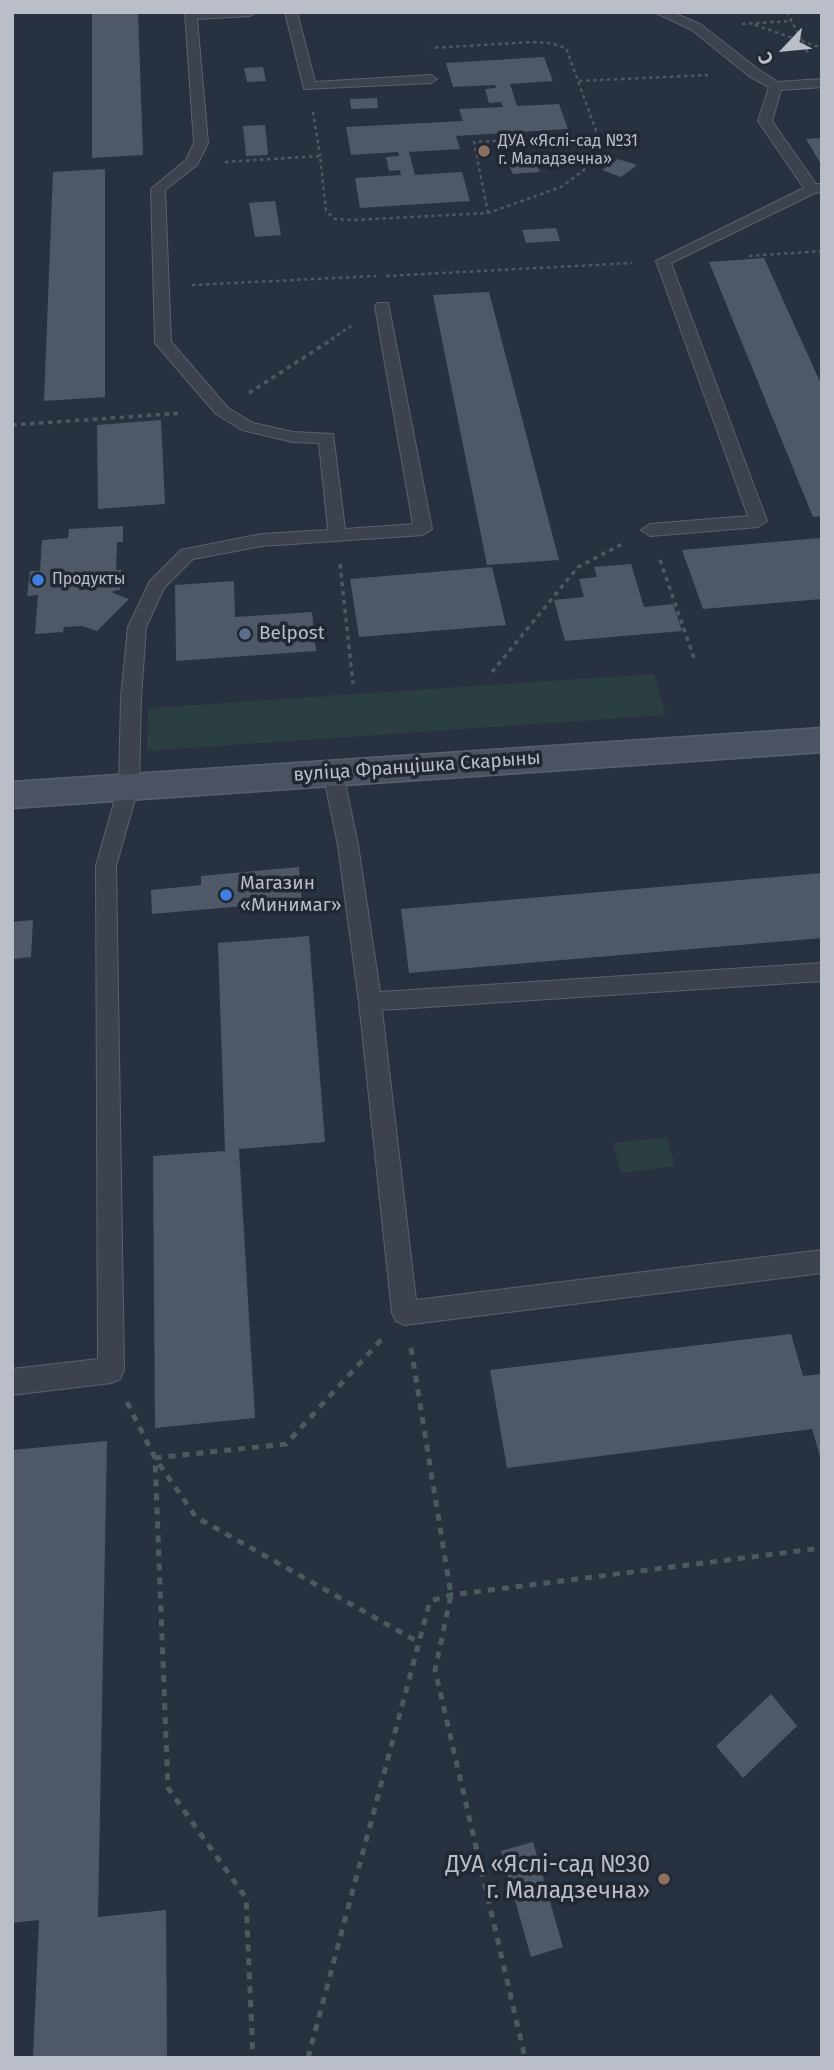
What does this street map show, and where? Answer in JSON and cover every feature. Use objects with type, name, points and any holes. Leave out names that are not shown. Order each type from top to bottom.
[{"type":"main road","name":"вуліца Францішка Скарыны","points":[[12,795],[822,740]]},
{"type":"lane","points":[[250,12],[191,14],[201,144],[192,162],[158,189],[163,343],[222,411],[248,427],[293,437],[327,438],[337,535]]},
{"type":"lane","points":[[291,12],[302,48],[309,86],[431,79]]},
{"type":"lane","points":[[660,12],[696,27],[754,73],[776,86],[822,83]]},
{"type":"lane","points":[[650,530],[758,521],[663,261],[817,188],[765,121],[776,86]]},
{"type":"lane","points":[[12,1382],[111,1370],[106,866],[129,785],[131,698],[137,627],[156,585],[187,554],[262,540],[422,529],[383,306]]},
{"type":"lane","points":[[333,773],[348,845],[370,1002],[405,1313],[822,1261]]},
{"type":"lane","points":[[370,1002],[822,972]]},
{"type":"path","points":[[788,12],[811,60]]},
{"type":"path","points":[[751,24],[822,48]]},
{"type":"path","points":[[309,86],[326,211],[335,219],[488,213],[561,187],[600,158],[598,136],[566,48],[550,43],[425,49]]},
{"type":"path","points":[[579,81],[754,73]]},
{"type":"path","points":[[488,213],[474,142],[598,136]]},
{"type":"path","points":[[192,162],[320,156]]},
{"type":"path","points":[[742,256],[822,251]]},
{"type":"path","points":[[161,286],[663,261]]},
{"type":"path","points":[[12,425],[222,411],[383,306],[378,276]]},
{"type":"path","points":[[492,672],[578,567],[650,530],[694,658]]},
{"type":"path","points":[[337,535],[353,684]]},
{"type":"path","points":[[155,1458],[286,1444],[405,1313]]},
{"type":"path","points":[[405,1313],[451,1595],[435,1670],[525,2058]]},
{"type":"path","points":[[111,1370],[155,1458],[196,1517],[420,1643]]},
{"type":"path","points":[[155,1458],[168,1788],[246,1898],[253,2058]]},
{"type":"path","points":[[308,2058],[430,1601],[451,1595],[822,1548]]},
{"type":"shaded area","points":[[654,674],[666,715],[147,751],[148,708]]},
{"type":"shaded area","points":[[667,1137],[675,1166],[621,1173],[613,1143]]},
{"type":"building","points":[[92,12],[138,12],[143,155],[92,158]]},
{"type":"building","points":[[544,57],[553,81],[510,84],[517,106],[559,104],[568,129],[456,136],[460,149],[409,152],[415,175],[462,172],[470,201],[360,208],[355,178],[401,175],[400,170],[389,171],[386,157],[399,156],[398,152],[351,155],[346,127],[463,121],[459,109],[503,107],[501,102],[489,103],[485,89],[496,88],[495,85],[453,87],[446,63]]},
{"type":"building","points":[[263,67],[266,81],[247,82],[244,68]]},
{"type":"building","points":[[377,98],[378,108],[351,109],[350,99]]},
{"type":"building","points":[[265,125],[268,155],[246,156],[243,126]]},
{"type":"building","points":[[822,138],[822,166],[806,139]]},
{"type":"building","points":[[618,159],[637,165],[621,177],[602,170]]},
{"type":"building","points":[[535,161],[540,172],[513,174],[508,163]]},
{"type":"building","points":[[105,169],[105,397],[44,401],[53,172]]},
{"type":"building","points":[[275,201],[281,235],[255,237],[249,203]]},
{"type":"building","points":[[556,228],[560,241],[526,243],[522,230]]},
{"type":"building","points":[[764,258],[822,386],[822,516],[813,517],[709,262]]},
{"type":"building","points":[[489,292],[559,560],[487,565],[433,295]]},
{"type":"building","points":[[161,420],[165,504],[98,509],[97,425]]},
{"type":"building","points":[[123,526],[123,542],[117,542],[116,570],[121,570],[120,590],[113,593],[129,599],[97,631],[82,626],[64,627],[63,632],[35,634],[38,595],[27,596],[30,571],[40,571],[42,540],[68,538],[69,529]]},
{"type":"building","points":[[820,538],[822,599],[703,609],[682,550]]},
{"type":"building","points":[[631,564],[644,607],[673,604],[682,631],[565,641],[554,600],[584,597],[579,579],[597,577],[594,567]]},
{"type":"building","points":[[492,567],[506,625],[359,637],[350,579]]},
{"type":"building","name":"Belpost","points":[[234,581],[235,617],[312,612],[316,651],[176,661],[175,585]]},
{"type":"building","name":"Магазин «Минимаг»","points":[[299,867],[302,901],[152,914],[151,890],[201,885],[201,876]]},
{"type":"building","points":[[822,873],[822,938],[409,973],[401,909]]},
{"type":"building","points":[[33,920],[31,957],[12,959],[12,922]]},
{"type":"building","points":[[309,936],[325,1142],[239,1149],[255,1418],[155,1428],[153,1156],[225,1151],[218,943]]},
{"type":"building","points":[[791,1334],[803,1376],[822,1374],[822,1463],[812,1429],[507,1468],[490,1370]]},
{"type":"building","points":[[107,1441],[98,1917],[166,1910],[167,2058],[33,2058],[39,1920],[12,1923],[12,1450]]},
{"type":"building","points":[[771,1694],[797,1726],[743,1778],[716,1746]]},
{"type":"building","points":[[533,1842],[563,1947],[531,1957],[501,1851]]},
{"type":"place","name":"ДУА «Яслі-сад №31 г. Маладзечна»","points":[[484,151]]},
{"type":"place","name":"Продукты","points":[[38,580]]},
{"type":"place","name":"Belpost","points":[[245,634]]},
{"type":"place","name":"Магазин «Минимаг»","points":[[226,895]]},
{"type":"place","name":"ДУА «Яслі-сад №30 г. Маладзечна»","points":[[664,1879]]}]
